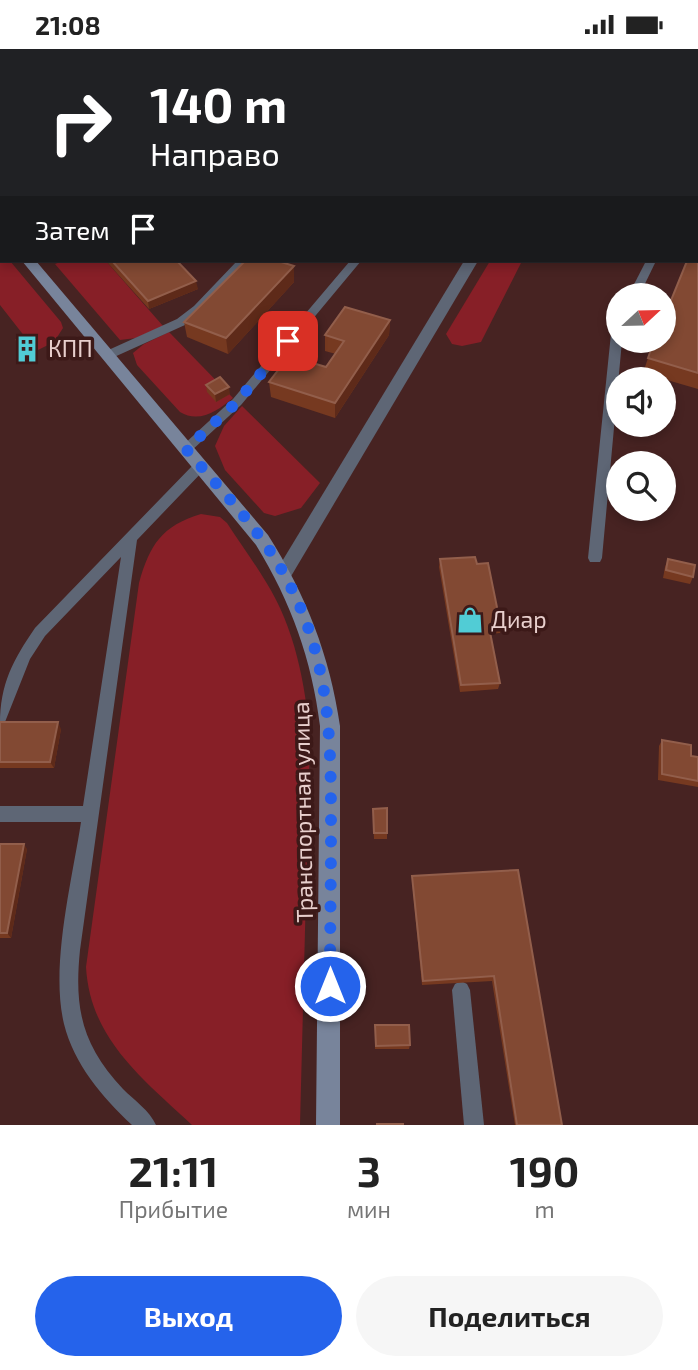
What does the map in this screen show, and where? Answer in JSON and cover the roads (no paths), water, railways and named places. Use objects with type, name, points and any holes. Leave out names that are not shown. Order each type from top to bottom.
[{"type":"street","name":"Транспортная улица","points":[[31,263],[262,540],[284,573],[318,653],[330,726],[328,1125]]},
{"type":"street","points":[[284,573],[470,263]]},
{"type":"lane","points":[[108,355],[190,316],[241,263]]},
{"type":"lane","points":[[186,449],[237,402],[354,263]]},
{"type":"lane","points":[[640,283],[650,263]]},
{"type":"lane","points":[[595,558],[615,353]]},
{"type":"lane","points":[[0,717],[24,656],[40,632],[200,465]]},
{"type":"lane","points":[[131,537],[73,931],[69,969],[70,1009],[80,1041],[98,1077],[146,1125]]},
{"type":"lane","points":[[0,814],[89,814]]},
{"type":"lane","points":[[461,990],[474,1125]]},
{"type":"place","name":"КПП","points":[[27,349]]},
{"type":"place","name":"Диар","points":[[470,620]]}]
